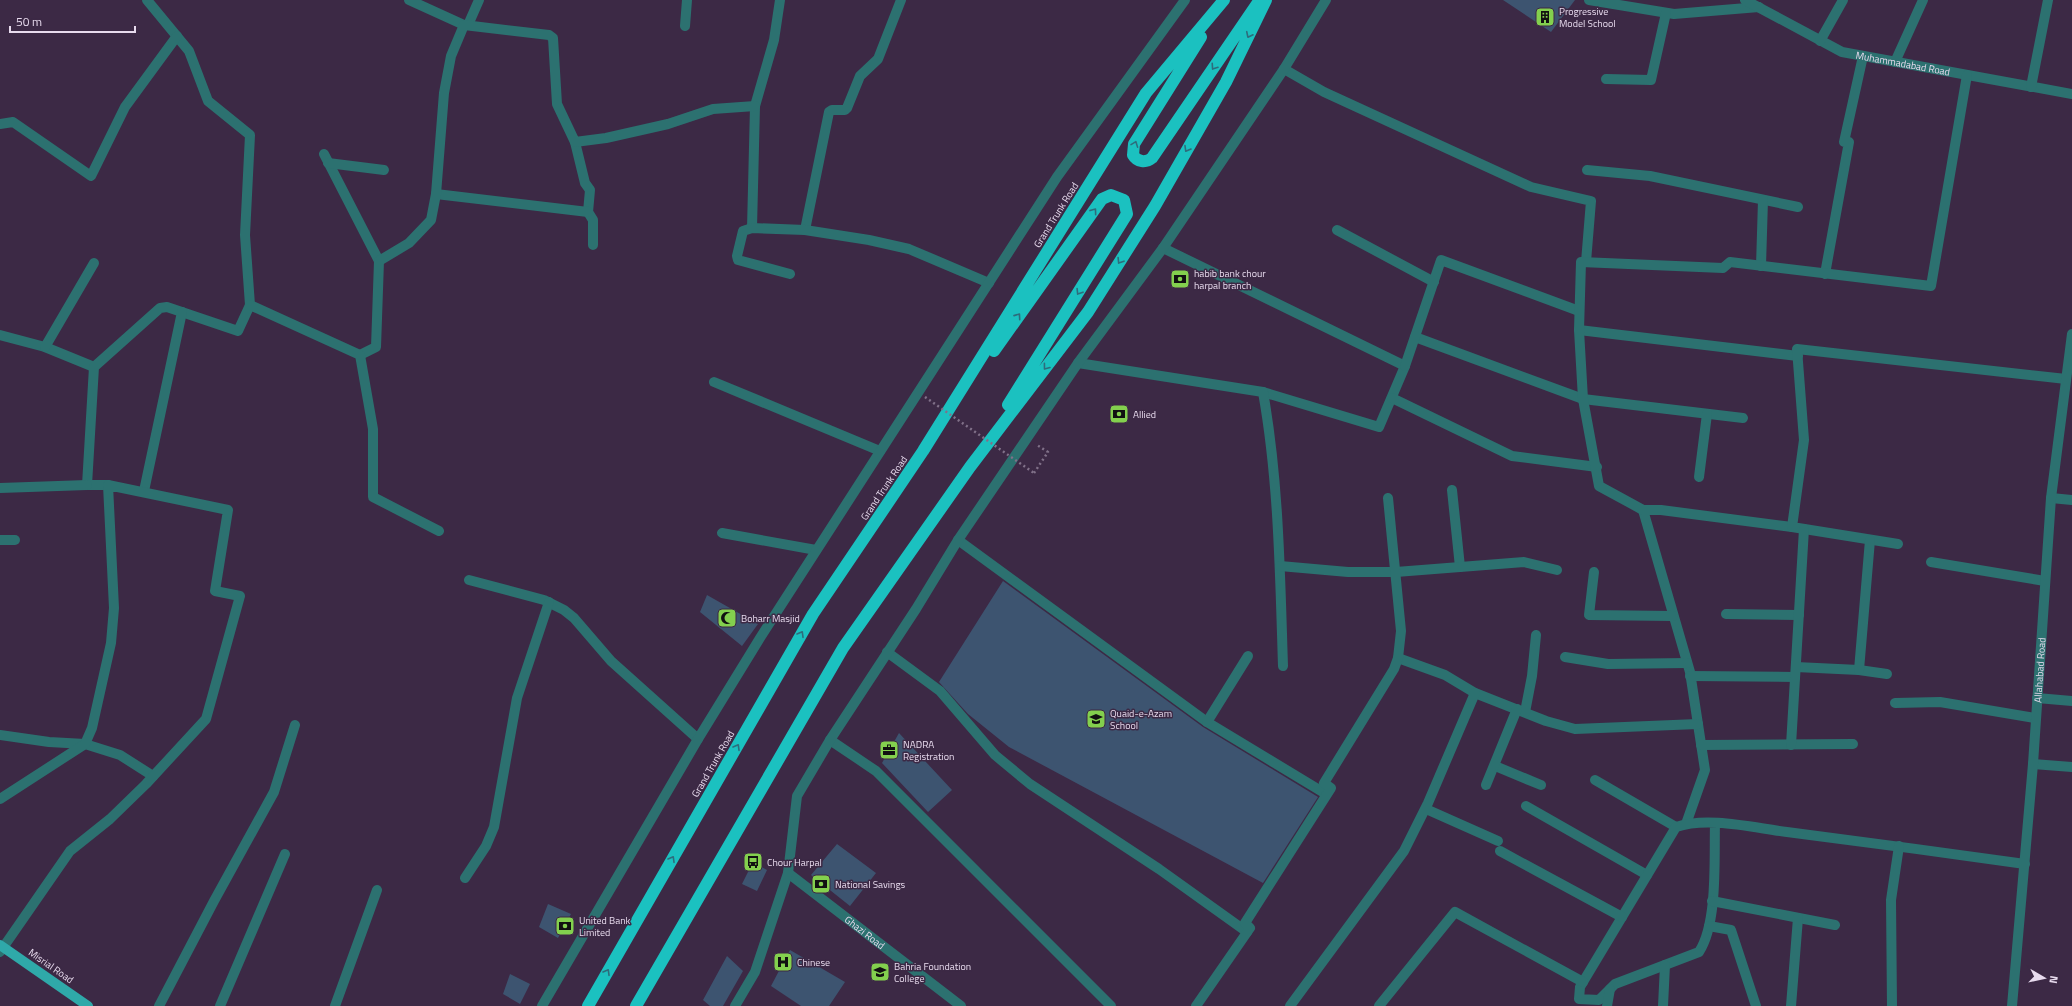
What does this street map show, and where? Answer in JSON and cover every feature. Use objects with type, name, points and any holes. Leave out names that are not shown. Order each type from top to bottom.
[{"type":"highway","points":[[1224,0],[1135,142],[1133,155],[1137,160],[1146,161],[1152,158],[1259,0]]},
{"type":"highway","name":"Grand Trunk Road","points":[[588,1006],[813,614],[923,451],[1146,93],[1224,0]]},
{"type":"highway","points":[[636,1006],[843,648],[970,466],[1088,312],[1143,226],[1226,82],[1266,0]]},
{"type":"highway","points":[[923,451],[1102,199],[1111,195],[1119,197],[1125,203],[1127,214],[970,466]]},
{"type":"main road","name":"Misrial Road","points":[[1,948],[86,1006]]},
{"type":"street","points":[[87,485],[94,367],[160,308],[166,307],[238,331],[250,305],[245,235],[250,135],[208,101],[189,51],[147,0]]},
{"type":"street","points":[[409,0],[466,25],[550,35],[553,38],[557,104],[574,142],[585,183],[590,190],[588,212],[593,220],[593,245]]},
{"type":"street","points":[[379,261],[409,243],[431,220],[436,194],[444,93],[451,56],[479,0]]},
{"type":"street","points":[[685,26],[687,0]]},
{"type":"street","points":[[752,228],[755,106],[774,40],[780,0]]},
{"type":"street","points":[[805,230],[829,112],[832,110],[845,110],[847,108],[860,76],[870,68],[880,53],[901,0]]},
{"type":"street","points":[[542,1006],[698,739],[816,550],[1057,177],[1185,0]]},
{"type":"street","points":[[735,1006],[755,972],[788,873],[798,796],[830,740],[958,540],[1078,363],[1163,248],[1284,69],[1326,0]]},
{"type":"street","points":[[1589,0],[1674,14],[1759,7]]},
{"type":"street","name":"Muhammadabad Road","points":[[1745,0],[1842,52],[2072,94]]},
{"type":"street","points":[[1820,41],[1843,0]]},
{"type":"street","points":[[1895,62],[1923,0]]},
{"type":"street","points":[[2031,87],[2048,0]]},
{"type":"street","points":[[1606,79],[1651,80],[1666,13]]},
{"type":"street","points":[[0,124],[13,122],[91,176],[125,107],[177,36]]},
{"type":"street","points":[[1825,274],[1849,142],[1844,142],[1863,56]]},
{"type":"street","points":[[1284,69],[1324,92],[1531,187],[1591,201],[1584,262],[1579,330],[1583,399],[1597,467],[1599,486],[1643,510],[1661,510],[1804,528],[1898,544]]},
{"type":"street","points":[[1584,262],[1724,268],[1730,262],[1931,286],[1967,75]]},
{"type":"street","points":[[574,142],[606,138],[668,124],[713,110],[755,106]]},
{"type":"street","points":[[360,355],[376,347],[379,261],[326,159],[384,170]]},
{"type":"street","points":[[1587,170],[1650,176],[1798,208]]},
{"type":"street","points":[[436,194],[588,212]]},
{"type":"street","points":[[1761,266],[1763,200]]},
{"type":"street","points":[[790,274],[738,260],[737,256],[740,238],[743,231],[752,228],[805,230],[869,240],[909,249],[989,283]]},
{"type":"street","points":[[1337,230],[1434,282]]},
{"type":"street","points":[[1163,248],[1406,366]]},
{"type":"street","points":[[1078,363],[1263,392],[1379,428],[1406,366],[1442,260],[1580,311]]},
{"type":"street","points":[[45,347],[94,262]]},
{"type":"street","points":[[250,305],[360,355]]},
{"type":"street","points":[[144,491],[182,312]]},
{"type":"street","points":[[1579,330],[1798,356]]},
{"type":"street","name":"Allahabad Road","points":[[2012,1006],[2033,764],[2051,498],[2072,334]]},
{"type":"street","points":[[0,335],[45,347],[94,367]]},
{"type":"street","points":[[1415,337],[1583,399],[1743,418]]},
{"type":"street","points":[[1792,527],[1804,440],[1798,349],[2066,379]]},
{"type":"street","points":[[360,355],[372,429],[373,497],[439,531]]},
{"type":"street","points":[[714,382],[880,451]]},
{"type":"street","points":[[1263,392],[1269,428],[1280,566],[1283,666]]},
{"type":"street","points":[[1392,398],[1512,456],[1597,467]]},
{"type":"street","points":[[1699,477],[1706,414]]},
{"type":"street","points":[[0,799],[85,744],[92,728],[111,643],[114,608],[108,485]]},
{"type":"street","points":[[0,488],[108,485],[144,491],[228,510],[215,591],[240,596],[206,719],[153,776],[110,819],[70,850],[1,948]]},
{"type":"street","points":[[1452,490],[1460,567]]},
{"type":"street","points":[[1196,1006],[1250,928],[1245,923],[1330,788],[1324,782],[1394,669],[1398,658],[1401,631],[1388,498]]},
{"type":"street","points":[[2051,498],[2072,500]]},
{"type":"street","points":[[1643,510],[1687,663],[1705,770],[1686,824]]},
{"type":"street","points":[[1791,745],[1804,528]]},
{"type":"street","points":[[722,533],[816,550]]},
{"type":"street","points":[[0,540],[15,540]]},
{"type":"street","points":[[958,540],[1207,722],[1326,794]]},
{"type":"street","points":[[1859,670],[1870,540]]},
{"type":"street","points":[[1280,566],[1348,572],[1396,572],[1524,562],[1557,570]]},
{"type":"street","points":[[1932,562],[2045,582]]},
{"type":"street","points":[[1594,572],[1589,615],[1673,616]]},
{"type":"street","points":[[469,580],[549,602],[564,610],[574,618],[611,661],[698,739]]},
{"type":"street","points":[[465,878],[486,846],[494,827],[517,698],[549,602]]},
{"type":"street","points":[[1726,614],[1799,615]]},
{"type":"street","points":[[1486,785],[1521,711],[1532,676],[1536,635]]},
{"type":"street","points":[[887,652],[940,691],[995,755],[1030,784],[1159,869],[1247,932]]},
{"type":"street","points":[[1207,722],[1248,656]]},
{"type":"street","points":[[1565,657],[1608,664],[1687,663]]},
{"type":"street","points":[[1398,658],[1445,675],[1475,693],[1575,730],[1698,724]]},
{"type":"street","points":[[1690,676],[1859,670],[1887,674]]},
{"type":"street","points":[[1290,1006],[1404,851],[1426,809],[1475,693]]},
{"type":"street","points":[[2037,698],[2072,701]]},
{"type":"street","points":[[1895,703],[1940,702],[2035,718]]},
{"type":"street","points":[[159,1006],[214,901],[274,792],[295,725]]},
{"type":"street","points":[[0,734],[50,742],[85,744],[120,755],[153,776]]},
{"type":"street","points":[[830,740],[876,771],[1111,1006]]},
{"type":"street","points":[[1701,745],[1853,744]]},
{"type":"street","points":[[2033,764],[2072,767]]},
{"type":"street","points":[[1495,766],[1541,784]]},
{"type":"street","points":[[1595,780],[1676,827]]},
{"type":"street","points":[[1526,806],[1647,875]]},
{"type":"street","points":[[1426,809],[1499,846],[1622,917]]},
{"type":"street","points":[[1715,823],[1712,901],[1709,926],[1705,944],[1699,952],[1611,987],[1599,1000],[1579,999],[1580,987],[1676,827],[1686,824],[1715,823],[2025,864]]},
{"type":"street","points":[[1892,1006],[1891,900],[1898,846]]},
{"type":"street","points":[[220,1006],[285,854]]},
{"type":"street","name":"Ghazi Road","points":[[788,873],[961,1006]]},
{"type":"street","points":[[335,1006],[377,890]]},
{"type":"street","points":[[1712,901],[1835,925]]},
{"type":"street","points":[[1379,1006],[1455,912],[1583,982]]},
{"type":"street","points":[[1791,1006],[1798,918]]},
{"type":"street","points":[[1709,926],[1731,930],[1756,1006]]},
{"type":"street","points":[[1663,1006],[1666,965]]},
{"type":"street","points":[[1606,1006],[1611,987]]},
{"type":"path","points":[[925,397],[1034,473],[1048,452]]},
{"type":"building","name":"Progressive Model School","points":[[1503,0],[1575,0],[1551,32]]},
{"type":"building","name":"Quaid-e-Azam School","points":[[1003,581],[1203,727],[1318,797],[1263,883],[1009,747],[968,714],[939,682]]},
{"type":"building","name":"Boharr Masjid","points":[[707,595],[758,624],[742,646],[700,612]]},
{"type":"building","points":[[899,733],[952,790],[928,812],[882,763]]},
{"type":"building","points":[[837,844],[876,873],[850,906],[811,875]]},
{"type":"building","points":[[753,862],[767,870],[757,891],[742,884]]},
{"type":"building","points":[[548,904],[571,914],[558,938],[539,927]]},
{"type":"building","points":[[790,950],[845,982],[829,1006],[801,1006],[771,986]]},
{"type":"building","points":[[727,956],[743,971],[723,1006],[710,1006],[703,1000]]},
{"type":"building","points":[[510,974],[530,984],[520,1004],[503,994]]},
{"type":"place","name":"Progressive Model School","points":[[1545,17]]},
{"type":"place","name":"habib bank chour harpal branch","points":[[1180,279]]},
{"type":"place","name":"Allied","points":[[1119,414]]},
{"type":"place","name":"Boharr Masjid","points":[[727,618]]},
{"type":"place","name":"Quaid-e-Azam School","points":[[1096,719]]},
{"type":"place","name":"NADRA Registration","points":[[889,750]]},
{"type":"place","name":"Chour Harpal","points":[[753,862]]},
{"type":"place","name":"National Savings","points":[[821,884]]},
{"type":"place","name":"United Bank Limited","points":[[565,926]]},
{"type":"place","name":"Chinese","points":[[783,962]]},
{"type":"place","name":"Bahria Foundation College","points":[[880,972]]}]
